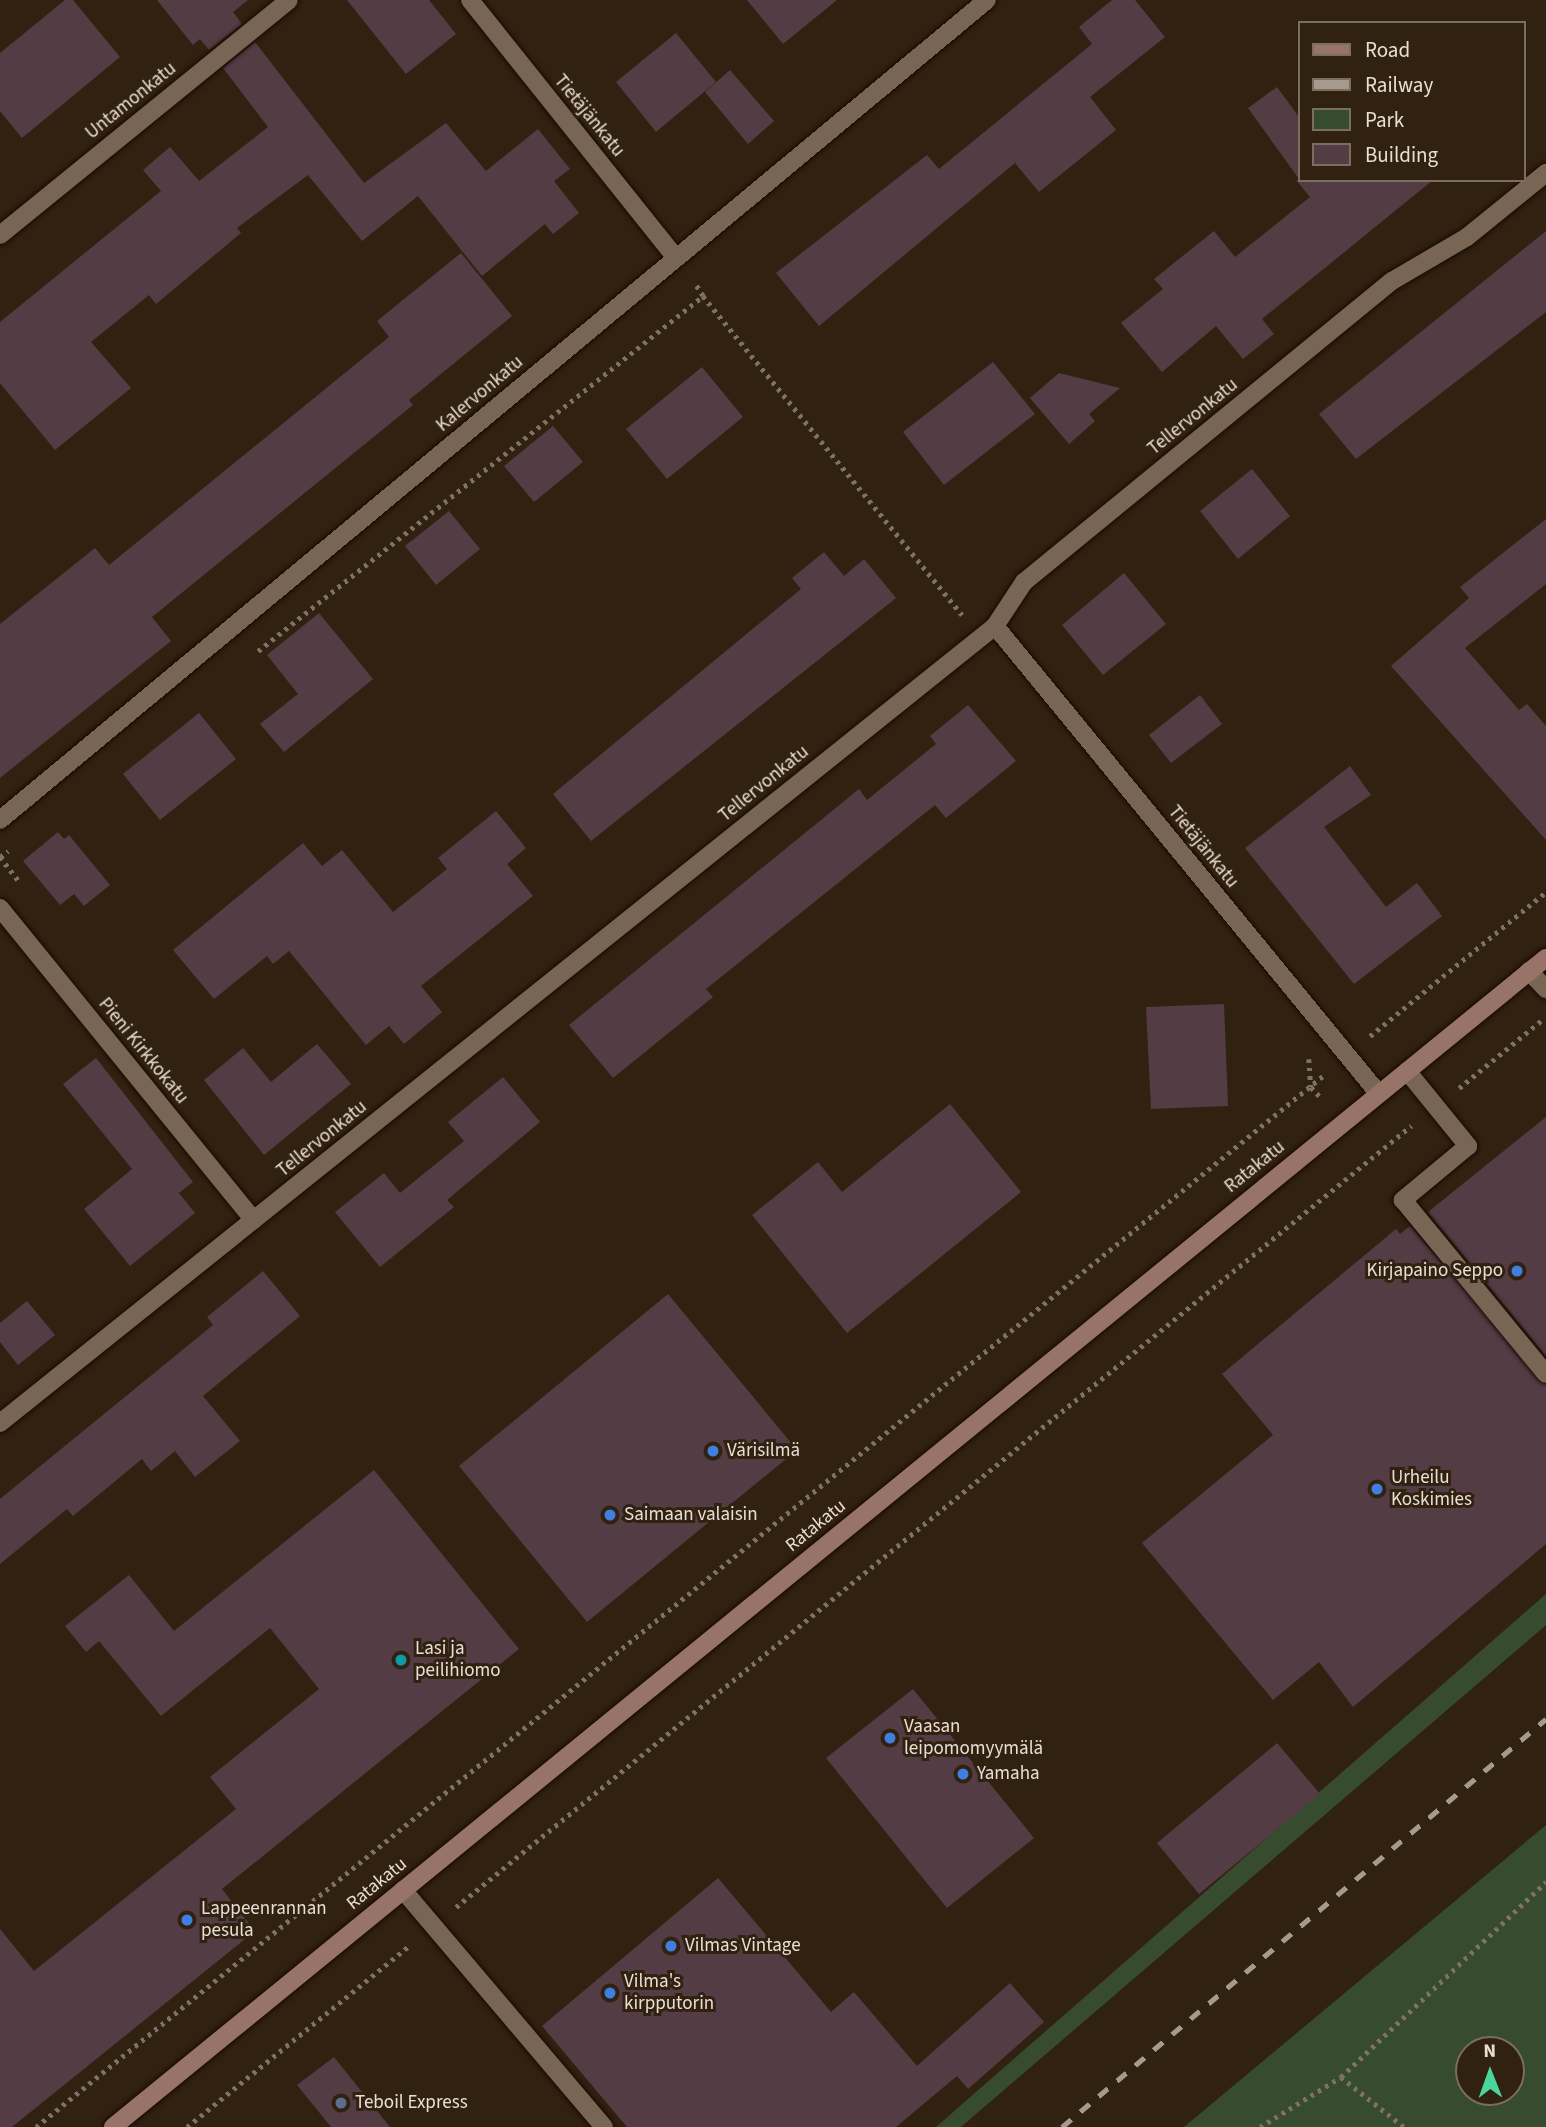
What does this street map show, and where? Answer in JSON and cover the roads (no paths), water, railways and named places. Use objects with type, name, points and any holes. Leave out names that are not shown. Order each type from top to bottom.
[{"type":"main road","name":"Ratakatu","points":[[113,2127],[1546,958]]},
{"type":"street","name":"Untamonkatu","points":[[0,234],[289,0]]},
{"type":"street","name":"Tietäjänkatu","points":[[470,0],[677,258]]},
{"type":"street","name":"Kalervonkatu","points":[[0,820],[987,0]]},
{"type":"street","name":"Tellervonkatu","points":[[0,1423],[995,626],[1024,582],[1392,281],[1468,237],[1546,173]]},
{"type":"street","name":"Tietäjänkatu","points":[[995,626],[1379,1094]]},
{"type":"street","name":"Pieni Kirkkokatu","points":[[0,908],[254,1220]]},
{"type":"street","points":[[1529,971],[1546,989]]},
{"type":"street","points":[[1407,1071],[1468,1146],[1403,1200],[1546,1374]]},
{"type":"street","points":[[403,1890],[604,2127]]},
{"type":"railway","points":[[1062,2127],[1546,1719]]},
{"type":"place","name":"Kirjapaino Seppo","points":[[1517,1271]]},
{"type":"place","name":"Värisilmä","points":[[713,1451]]},
{"type":"place","name":"Urheilu Koskimies","points":[[1377,1489]]},
{"type":"place","name":"Saimaan valaisin","points":[[610,1515]]},
{"type":"place","name":"Lasi ja peilihiomo","points":[[401,1660]]},
{"type":"place","name":"Vaasan leipomomyymälä","points":[[890,1738]]},
{"type":"place","name":"Yamaha","points":[[963,1774]]},
{"type":"place","name":"Lappeenrannan pesula","points":[[187,1920]]},
{"type":"place","name":"Vilmas Vintage","points":[[671,1946]]},
{"type":"place","name":"Vilma's kirpputorin","points":[[610,1993]]},
{"type":"place","name":"Teboil Express","points":[[341,2103]]}]
